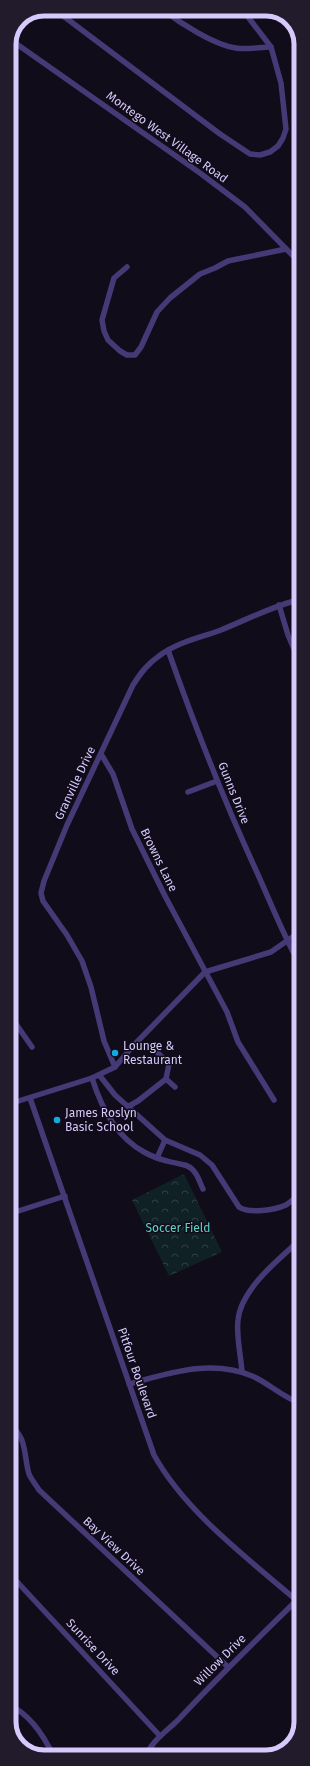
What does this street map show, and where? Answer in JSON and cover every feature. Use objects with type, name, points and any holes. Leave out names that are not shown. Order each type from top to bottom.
[{"type":"street","points":[[63,16],[220,134],[250,154],[260,155],[270,152],[278,146],[286,129],[281,83],[271,46],[247,16]]},
{"type":"street","points":[[172,16],[180,22],[227,46],[237,49],[271,46]]},
{"type":"street","name":"Montego West Village Road","points":[[16,44],[226,192],[245,207],[294,257]]},
{"type":"street","points":[[127,267],[114,278],[102,320],[104,331],[108,340],[120,352],[127,355],[134,355],[141,347],[158,312],[170,298],[200,274],[228,261],[286,249]]},
{"type":"street","name":"Granville Drive","points":[[115,1067],[104,1041],[91,987],[82,960],[64,930],[43,901],[42,893],[44,880],[67,824],[133,685],[146,666],[168,650],[187,640],[222,630],[279,605],[294,601]]},
{"type":"street","points":[[279,605],[288,635],[294,648]]},
{"type":"street","name":"Gunns Drive","points":[[168,650],[217,781],[286,941],[294,955]]},
{"type":"street","name":"Browns Lane","points":[[101,754],[113,774],[132,829],[144,856],[227,1012],[238,1042],[274,1100]]},
{"type":"street","points":[[188,792],[217,781]]},
{"type":"street","points":[[16,1102],[100,1076],[115,1067],[134,1045],[205,972],[271,952],[294,936]]},
{"type":"street","points":[[16,1024],[32,1048]]},
{"type":"street","points":[[129,1106],[138,1102],[166,1079],[169,1064],[157,1052]]},
{"type":"street","points":[[100,1076],[115,1095],[165,1140],[200,1155],[212,1165],[239,1206],[244,1210],[271,1209],[286,1205],[294,1199]]},
{"type":"street","points":[[92,1078],[99,1101],[122,1135],[133,1145],[157,1158],[189,1166],[195,1173],[203,1189]]},
{"type":"street","points":[[166,1079],[175,1087]]},
{"type":"street","name":"Pitfour Boulevard","points":[[30,1098],[154,1455],[164,1474],[180,1494],[210,1525],[294,1598]]},
{"type":"street","points":[[157,1158],[165,1140]]},
{"type":"street","points":[[16,1212],[65,1196]]},
{"type":"street","points":[[242,1372],[238,1320],[242,1305],[249,1292],[275,1263],[294,1245]]},
{"type":"street","points":[[129,1384],[192,1368],[220,1368],[242,1372],[254,1377],[294,1399]]},
{"type":"street","name":"Bay View Drive","points":[[16,1432],[20,1437],[26,1452],[29,1474],[39,1490],[228,1667]]},
{"type":"street","name":"Sunrise Drive","points":[[16,1583],[160,1736]]},
{"type":"street","name":"Willow Drive","points":[[148,1750],[228,1667],[294,1607]]},
{"type":"street","points":[[16,1710],[34,1725],[47,1740],[51,1750]]},
{"type":"green space","name":"Soccer Field","points":[[184,1174],[222,1252],[169,1276],[132,1200]]},
{"type":"place","name":"Lounge & Restaurant","points":[[115,1053]]},
{"type":"place","name":"James Roslyn Basic School","points":[[57,1120]]}]
